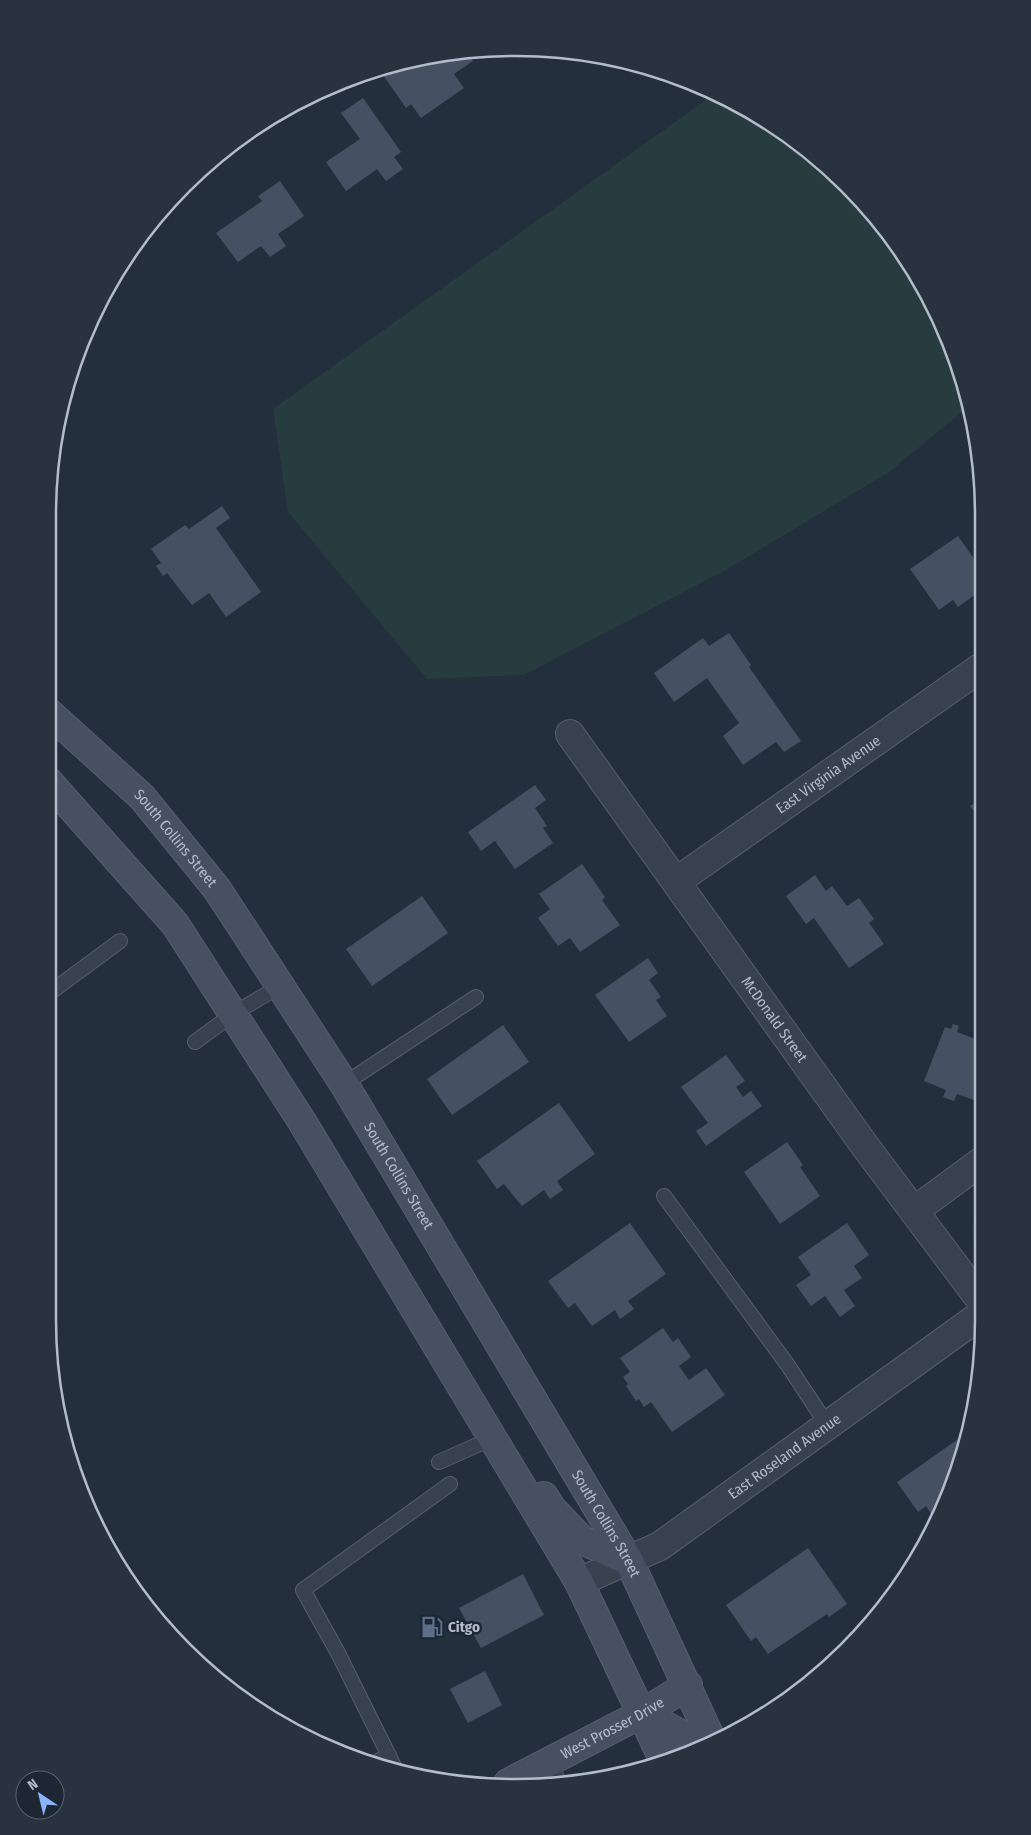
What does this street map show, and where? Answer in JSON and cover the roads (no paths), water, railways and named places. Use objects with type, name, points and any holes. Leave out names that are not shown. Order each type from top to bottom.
[{"type":"main road","name":"South Collins Street","points":[[56,719],[142,797],[217,889],[344,1084],[630,1561],[710,1735]]},
{"type":"main road","points":[[56,738],[142,797]]},
{"type":"main road","points":[[56,790],[175,924],[303,1123],[579,1582],[643,1713],[661,1755]]},
{"type":"main road","points":[[426,1327],[514,1445],[552,1509],[582,1540],[630,1561]]},
{"type":"main road","name":"West Prosser Drive","points":[[526,1779],[554,1772],[688,1685]]},
{"type":"main road","points":[[643,1713],[679,1733],[686,1746]]},
{"type":"street","name":"East Virginia Avenue","points":[[677,881],[975,672]]},
{"type":"street","name":"McDonald Street","points":[[570,734],[865,1146],[975,1293]]},
{"type":"street","points":[[914,1211],[975,1166]]},
{"type":"street","name":"East Roseland Avenue","points":[[579,1582],[630,1561],[660,1546],[975,1319]]},
{"type":"lane","points":[[56,988],[120,941]]},
{"type":"lane","points":[[196,1042],[233,1014],[280,986]]},
{"type":"lane","points":[[344,1084],[476,997]]},
{"type":"lane","points":[[664,1196],[786,1364],[828,1426]]},
{"type":"lane","points":[[439,1462],[493,1438]]},
{"type":"lane","points":[[392,1761],[338,1653],[302,1590],[450,1484]]},
{"type":"lane","points":[[383,1759],[389,1755]]},
{"type":"place","name":"Citgo","points":[[432,1627]]}]
